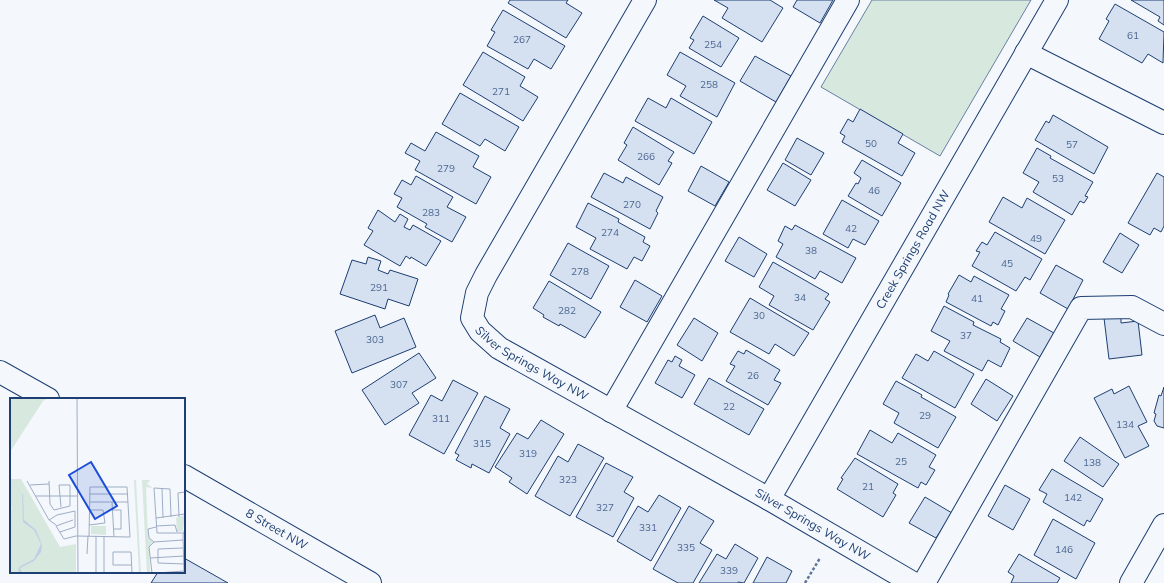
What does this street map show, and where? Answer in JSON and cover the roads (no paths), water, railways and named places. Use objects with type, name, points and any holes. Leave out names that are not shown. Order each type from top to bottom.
[{"type":"street","name":"Silver Springs Way NW","points":[[645,0],[486,276],[477,293],[472,318],[480,331],[499,348],[769,499],[913,583]]},
{"type":"street","points":[[612,411],[848,0]]},
{"type":"street","name":"Creek Springs Road NW","points":[[769,499],[1057,0]]},
{"type":"street","points":[[1026,53],[1164,123]]},
{"type":"street","points":[[924,583],[1081,308],[1132,308],[1164,324]]},
{"type":"street","points":[[0,372],[46,398]]},
{"type":"street","name":"8 Street NW","points":[[185,477],[370,583]]},
{"type":"street","points":[[1131,583],[1164,525]]}]
